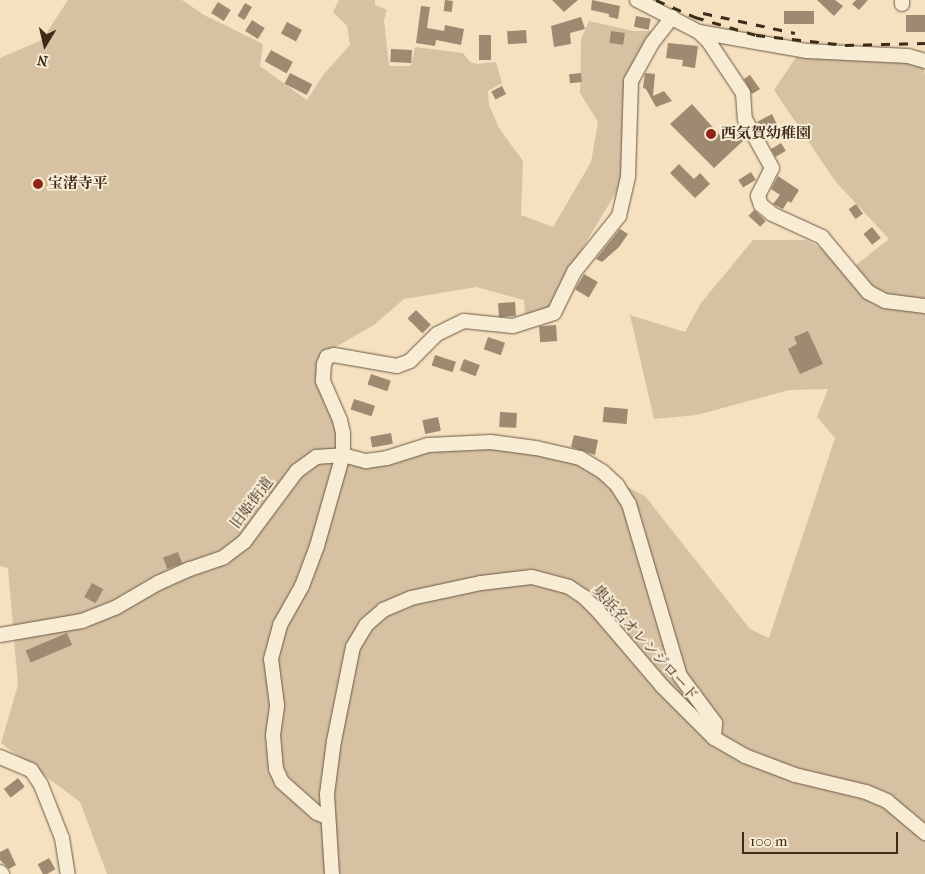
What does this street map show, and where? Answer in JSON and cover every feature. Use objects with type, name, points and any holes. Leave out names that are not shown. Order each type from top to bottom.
[{"type":"street","points":[[637,0],[699,32],[709,42],[743,94],[745,120],[772,168],[758,196],[761,205],[772,214],[822,237],[868,292],[885,301],[925,306]]},
{"type":"street","points":[[327,817],[317,813],[282,782],[276,769],[272,735],[277,705],[270,659],[280,625],[302,586],[317,546],[343,455],[341,426],[323,381],[323,371],[327,357],[334,355],[397,366],[410,361],[437,334],[464,321],[513,326],[554,313],[574,272],[619,216],[628,177],[630,81],[652,43],[672,17]]},
{"type":"street","points":[[699,32],[807,51],[908,56],[924,59],[925,61]]},
{"type":"street","name":"旧姫街道","points":[[0,635],[82,620],[115,608],[182,572],[224,556],[244,542],[297,471],[316,457],[343,455],[366,461],[387,458],[428,445],[484,442],[536,448],[580,458],[617,485],[629,504],[680,676],[715,723],[714,738]]},
{"type":"street","name":"奥浜名オレンジロード","points":[[332,874],[327,817],[334,741],[353,647],[366,625],[383,610],[411,598],[445,590],[532,577],[569,587],[598,611],[662,686],[714,738],[746,756],[795,775],[866,792],[887,802],[925,833]]},
{"type":"street","points":[[0,757],[31,770],[41,785],[62,838],[68,874]]},
{"type":"shaded area","points":[[68,0],[182,0],[204,15],[263,44],[260,66],[307,100],[323,75],[350,45],[347,26],[333,12],[339,0],[375,0],[375,5],[387,10],[384,20],[389,66],[411,66],[415,47],[463,53],[470,62],[477,64],[496,62],[502,83],[488,91],[489,105],[499,128],[523,161],[521,215],[553,227],[591,162],[598,122],[580,93],[581,39],[589,21],[633,31],[655,31],[629,81],[628,173],[571,267],[554,313],[525,319],[524,300],[476,287],[404,299],[374,325],[323,354],[343,455],[359,459],[476,442],[550,453],[594,470],[645,496],[750,629],[769,638],[835,438],[817,417],[828,389],[789,390],[697,415],[654,419],[630,315],[685,332],[701,303],[753,240],[807,240],[843,261],[851,269],[889,239],[835,181],[774,90],[801,50],[916,60],[924,69],[925,76],[925,874],[107,874],[80,802],[1,743],[18,685],[8,568],[0,566],[0,58],[42,40]]},
{"type":"building","points":[[445,0],[453,1],[452,12],[444,11]]},
{"type":"building","points":[[552,0],[578,0],[564,12]]},
{"type":"building","points":[[592,0],[620,6],[618,19],[609,17],[609,14],[591,10]]},
{"type":"building","points":[[817,0],[835,0],[843,6],[834,16]]},
{"type":"building","points":[[856,0],[868,0],[859,10],[852,4]]},
{"type":"building","points":[[218,2],[231,10],[224,21],[211,13]]},
{"type":"building","points":[[245,3],[252,7],[244,20],[238,16]]},
{"type":"building","points":[[421,6],[430,7],[427,28],[444,31],[445,25],[464,29],[461,45],[436,40],[435,46],[416,43]]},
{"type":"building","points":[[784,11],[814,11],[814,24],[784,24]]},
{"type":"building","points":[[906,15],[925,15],[925,32],[906,32]]},
{"type":"building","points":[[636,16],[651,19],[649,30],[634,27]]},
{"type":"building","points":[[581,17],[585,29],[570,33],[571,44],[554,47],[551,26]]},
{"type":"building","points":[[252,20],[265,28],[258,39],[245,31]]},
{"type":"building","points":[[287,22],[302,30],[296,41],[281,33]]},
{"type":"building","points":[[526,30],[527,43],[508,44],[507,31]]},
{"type":"building","points":[[611,31],[625,33],[623,45],[609,43]]},
{"type":"building","points":[[479,35],[491,35],[491,60],[479,60]]},
{"type":"building","points":[[668,43],[698,46],[695,68],[682,66],[683,60],[666,58]]},
{"type":"building","points":[[391,49],[412,50],[411,63],[390,62]]},
{"type":"building","points":[[271,50],[293,62],[287,73],[265,61]]},
{"type":"building","points":[[290,73],[312,84],[307,95],[285,84]]},
{"type":"building","points":[[581,73],[582,82],[570,83],[569,74]]},
{"type":"building","points":[[645,73],[655,74],[653,96],[664,91],[672,101],[656,107],[646,89],[643,88]]},
{"type":"building","points":[[750,75],[760,89],[752,94],[744,79]]},
{"type":"building","points":[[502,86],[506,94],[495,99],[491,91]]},
{"type":"building","points":[[692,104],[725,141],[736,131],[745,139],[714,168],[670,124]]},
{"type":"building","points":[[772,114],[782,135],[775,139],[769,128],[762,132],[757,122]]},
{"type":"building","points":[[781,143],[786,151],[776,157],[771,149]]},
{"type":"building","points":[[679,164],[694,179],[700,173],[710,184],[695,198],[670,173]]},
{"type":"building","points":[[751,172],[756,180],[743,188],[738,180]]},
{"type":"building","points":[[778,176],[799,190],[791,203],[788,201],[783,209],[773,204],[780,195],[771,189]]},
{"type":"building","points":[[856,204],[863,214],[856,219],[849,209]]},
{"type":"building","points":[[754,210],[766,221],[760,227],[749,216]]},
{"type":"building","points":[[872,227],[881,238],[872,245],[863,234]]},
{"type":"building","points":[[620,229],[628,234],[619,247],[602,262],[596,259]]},
{"type":"building","points":[[584,274],[598,282],[589,298],[575,290]]},
{"type":"building","points":[[515,302],[516,316],[499,317],[498,303]]},
{"type":"building","points":[[416,310],[431,325],[422,333],[408,318]]},
{"type":"building","points":[[556,325],[557,341],[540,342],[539,326]]},
{"type":"building","points":[[808,331],[823,364],[800,374],[788,349],[797,344],[794,337]]},
{"type":"building","points":[[488,337],[505,343],[501,355],[484,349]]},
{"type":"building","points":[[435,355],[456,362],[453,372],[432,365]]},
{"type":"building","points":[[464,359],[480,365],[476,376],[460,370]]},
{"type":"building","points":[[371,374],[391,381],[387,391],[367,384]]},
{"type":"building","points":[[354,399],[375,406],[372,416],[351,409]]},
{"type":"building","points":[[604,407],[628,409],[627,424],[603,422]]},
{"type":"building","points":[[500,412],[517,413],[516,428],[499,427]]},
{"type":"building","points":[[438,417],[441,431],[425,434],[422,420]]},
{"type":"building","points":[[391,433],[393,444],[372,447],[370,437]]},
{"type":"building","points":[[574,435],[598,440],[595,455],[571,447]]},
{"type":"building","points":[[178,552],[182,563],[167,569],[163,557]]},
{"type":"building","points":[[92,583],[103,589],[96,603],[84,597]]},
{"type":"building","points":[[67,633],[72,645],[31,663],[26,651]]},
{"type":"building","points":[[18,778],[25,787],[11,798],[4,789]]},
{"type":"building","points":[[8,848],[16,865],[9,869],[0,860],[0,852]]},
{"type":"building","points":[[49,858],[55,869],[43,874],[38,864]]},
{"type":"railway","points":[[656,0],[695,17],[756,35],[845,45],[925,43]]},
{"type":"railway","points":[[703,13],[795,33]]},
{"type":"place","name":"西気賀幼稚園","points":[[711,134]]},
{"type":"place","name":"宝渚寺平","points":[[38,184]]}]
